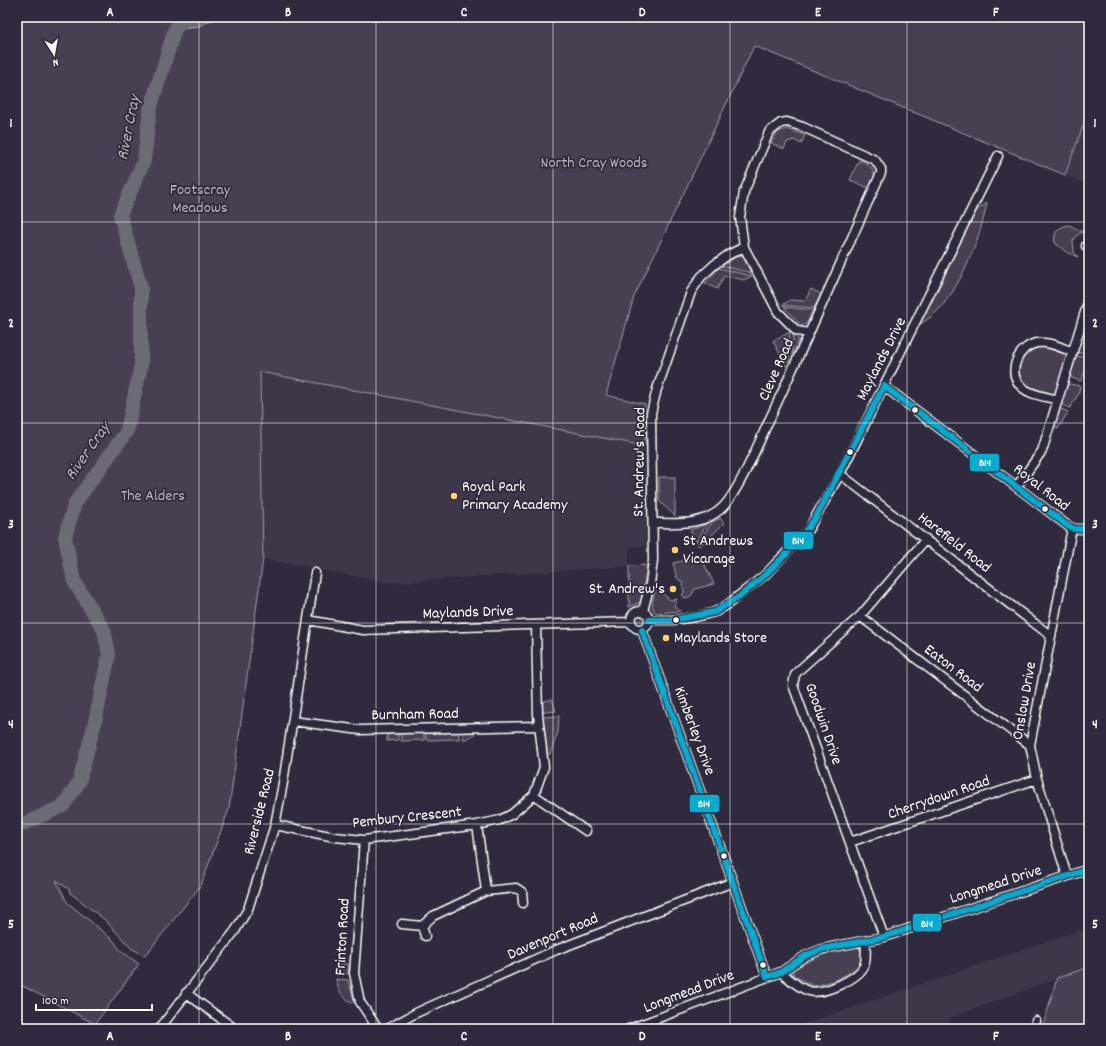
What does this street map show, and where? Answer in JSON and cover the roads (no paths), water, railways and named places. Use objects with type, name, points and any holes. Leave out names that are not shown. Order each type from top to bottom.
[{"type":"street","name":"Cleve Road","points":[[653,524],[696,522],[711,516],[722,508],[731,497],[765,429],[881,173],[881,168],[875,160],[803,127],[787,122],[781,122],[774,126],[766,138],[742,198],[740,217],[744,247]]},
{"type":"street","name":"Maylands Drive","points":[[650,620],[672,620],[715,612],[739,597],[765,575],[808,530],[840,474],[998,156]]},
{"type":"street","points":[[744,247],[778,312],[797,331],[808,333]]},
{"type":"street","name":"St. Andrew's Road","points":[[643,611],[650,584],[653,560],[651,413],[657,389],[692,292],[701,278],[714,265],[728,255],[744,247]]},
{"type":"street","points":[[1016,486],[1042,451],[1089,299]]},
{"type":"street","points":[[1058,400],[1027,391],[1021,387],[1015,377],[1018,356],[1028,346],[1043,342],[1073,352]]},
{"type":"street","name":"Royal Road","points":[[884,386],[1072,528],[1089,529]]},
{"type":"street","name":"Harefield Road","points":[[840,474],[1051,636]]},
{"type":"street","name":"Onslow Drive","points":[[1067,876],[1036,779],[1030,745],[1072,528]]},
{"type":"street","name":"Goodwin Drive","points":[[884,937],[793,685],[795,675],[798,671],[860,616],[926,540]]},
{"type":"street","name":"Riverside Road","points":[[160,1028],[235,931],[248,909],[275,825],[293,721],[315,573]]},
{"type":"street","points":[[637,611],[643,611],[648,615],[650,620],[647,627],[642,630],[635,629],[630,622],[631,615],[637,611]]},
{"type":"street","name":"Eaton Road","points":[[860,616],[1030,745]]},
{"type":"street","name":"Maylands Drive","points":[[308,620],[363,630],[630,622]]},
{"type":"street","name":"Pembury Crescent","points":[[275,825],[335,837],[364,840],[477,825],[500,820],[512,814],[534,795],[544,767],[539,726],[536,625]]},
{"type":"street","name":"Kimberley Drive","points":[[642,630],[766,978]]},
{"type":"street","name":"Burnham Road","points":[[293,721],[360,730],[539,726]]},
{"type":"street","name":"Cherrydown Road","points":[[850,842],[1036,779]]},
{"type":"street","points":[[534,795],[586,830]]},
{"type":"street","points":[[477,825],[486,891]]},
{"type":"street","name":"Frinton Road","points":[[364,840],[354,973],[360,1002],[378,1029]]},
{"type":"street","name":"Longmead Drive","points":[[629,1029],[781,972],[805,956],[822,949],[884,937],[1089,869]]},
{"type":"street","name":"Davenport Road","points":[[387,1029],[416,1013],[556,950],[733,882]]},
{"type":"street","points":[[402,924],[422,926],[433,916],[486,891],[516,888],[522,892],[523,903]]},
{"type":"street","points":[[422,926],[425,936]]},
{"type":"street","points":[[781,972],[801,988],[811,991],[822,991],[852,978],[860,972],[865,964],[866,941]]},
{"type":"street","points":[[186,993],[235,1029]]},
{"type":"waterway","name":"River Cray","points":[[17,827],[63,806],[79,782],[95,722],[109,654],[104,630],[74,581],[65,537],[75,503],[127,431],[141,365],[141,288],[120,215],[144,161],[150,109],[175,29],[186,17]]},
{"type":"place","name":"Royal Park Primary Academy","points":[[454,496]]},
{"type":"place","name":"St Andrews Vicarage","points":[[675,550]]},
{"type":"place","name":"St. Andrew's","points":[[673,589]]},
{"type":"place","name":"Maylands Store","points":[[666,638]]},
{"type":"park label","name":"North Cray Woods","points":[[594,163]]},
{"type":"park label","name":"Footscray Meadows","points":[[200,199]]},
{"type":"park label","name":"The Alders","points":[[153,496]]}]
